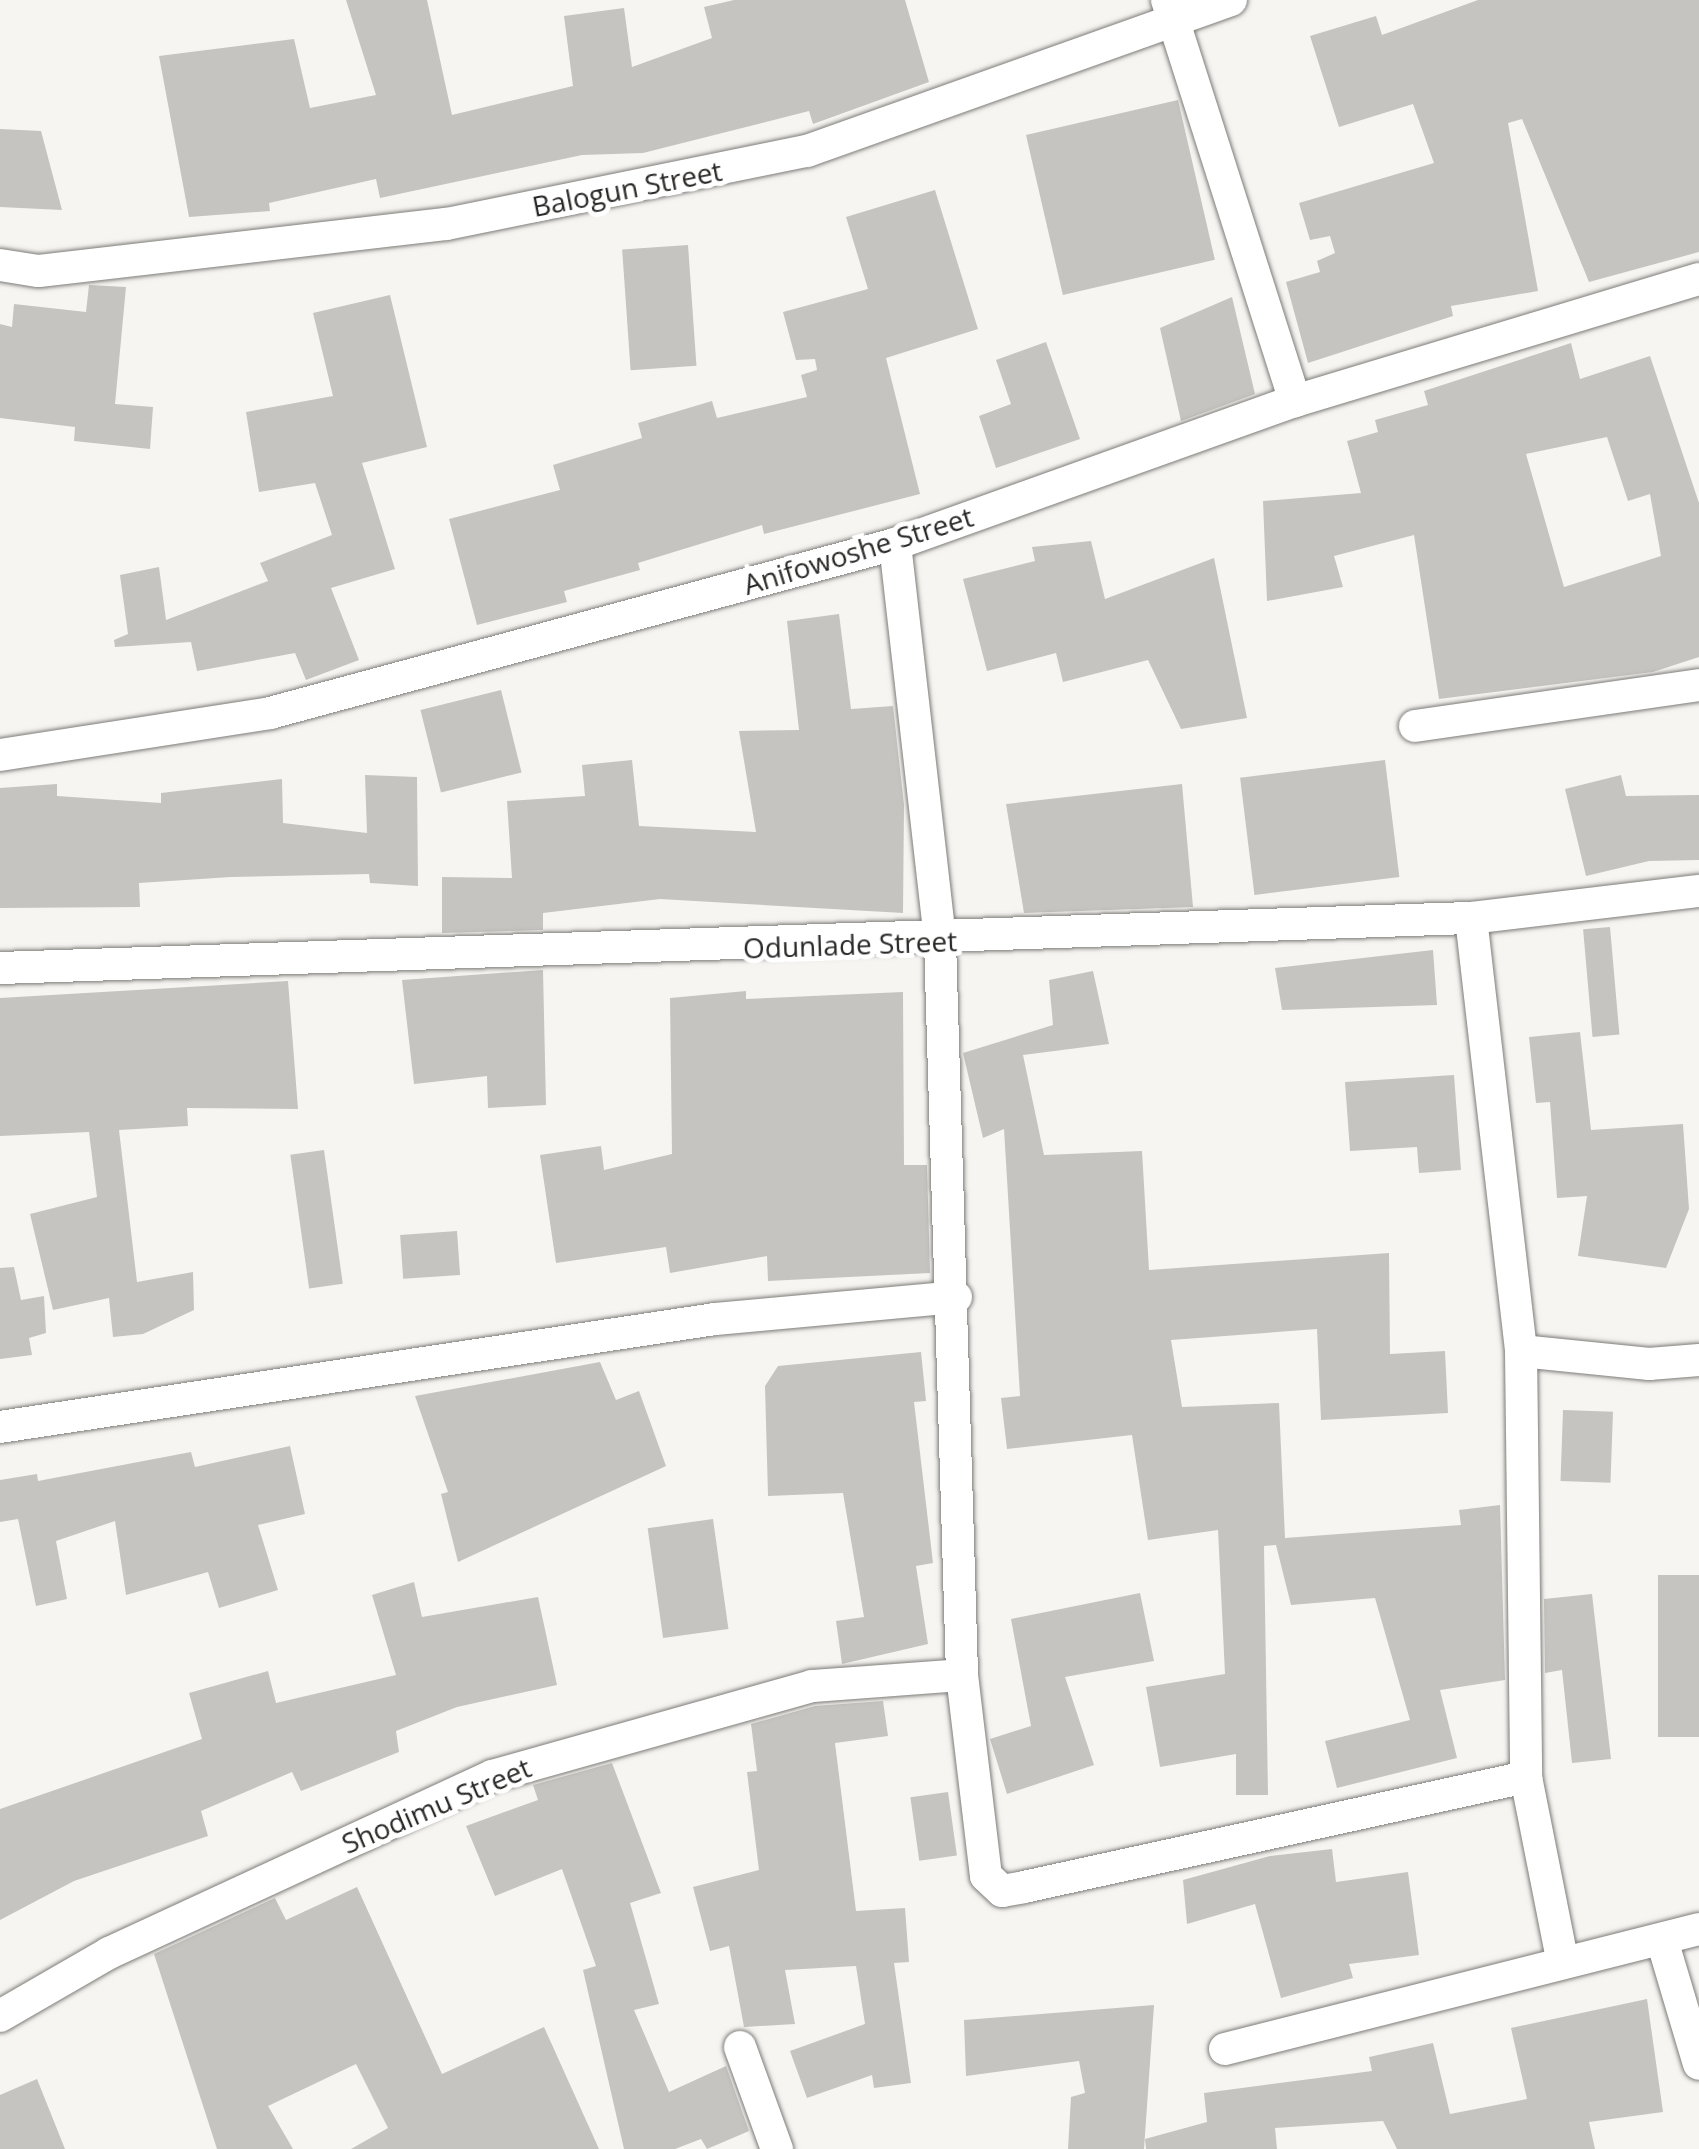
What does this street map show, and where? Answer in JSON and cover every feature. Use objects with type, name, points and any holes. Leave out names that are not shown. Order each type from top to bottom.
[{"type":"street","name":"Balogun Street","points":[[0,265],[39,271],[447,224],[807,152],[1171,9],[1231,0]]},
{"type":"street","points":[[1171,9],[1294,402]]},
{"type":"street","name":"Anifowoshe Street","points":[[0,755],[270,713],[895,544],[1294,402],[1699,280]]},
{"type":"street","points":[[895,544],[940,941],[956,1297],[962,1676],[986,1876],[1002,1891],[1526,1777]]},
{"type":"street","points":[[1414,726],[1699,685]]},
{"type":"street","name":"Odunlade Street","points":[[0,968],[940,941],[1471,918],[1699,890]]},
{"type":"street","points":[[1471,918],[1522,1351],[1526,1777],[1562,1958]]},
{"type":"street","points":[[0,1427],[714,1320],[956,1297]]},
{"type":"street","points":[[1522,1351],[1699,1360]]},
{"type":"street","name":"Shodimu Street","points":[[0,2016],[108,1953],[492,1776],[812,1686],[962,1676]]},
{"type":"street","points":[[1225,2049],[1562,1958],[1662,1940],[1699,1929]]},
{"type":"street","points":[[1662,1940],[1699,2064]]},
{"type":"street","points":[[740,2047],[777,2149]]},
{"type":"building","points":[[346,0],[427,0],[452,115],[573,86],[564,16],[624,8],[632,67],[712,38],[704,7],[734,0],[905,0],[929,82],[813,124],[809,111],[643,153],[582,155],[380,198],[376,179],[269,203],[270,211],[189,217],[159,56],[294,39],[310,108],[376,95]]},
{"type":"building","points":[[1478,0],[1699,0],[1699,252],[1589,282],[1522,119],[1508,123],[1538,291],[1451,306],[1453,316],[1308,363],[1286,282],[1320,272],[1317,261],[1335,253],[1330,236],[1310,240],[1299,203],[1434,163],[1413,104],[1339,127],[1310,36],[1376,16],[1382,35]]},
{"type":"building","points":[[1178,100],[1215,260],[1063,295],[1026,135]]},
{"type":"building","points":[[0,129],[41,131],[62,210],[0,207]]},
{"type":"building","points":[[935,190],[978,329],[886,358],[920,494],[764,534],[762,525],[638,563],[640,570],[564,591],[567,602],[477,625],[449,519],[560,490],[553,465],[642,438],[638,423],[712,401],[717,418],[807,397],[801,375],[817,370],[815,359],[796,360],[783,312],[868,289],[846,217]]},
{"type":"building","points":[[688,245],[696,366],[631,370],[622,250]]},
{"type":"building","points":[[89,285],[126,287],[115,404],[153,407],[150,449],[74,441],[75,427],[0,418],[0,324],[12,327],[14,304],[86,312]]},
{"type":"building","points":[[390,295],[427,447],[362,463],[395,569],[331,588],[359,660],[306,680],[295,653],[197,671],[191,642],[115,647],[114,640],[128,634],[120,575],[159,567],[166,620],[268,581],[260,563],[332,535],[315,483],[259,492],[246,412],[333,396],[313,313]]},
{"type":"building","points":[[1232,297],[1255,394],[1181,421],[1160,328]]},
{"type":"building","points":[[1046,342],[1080,439],[996,468],[979,416],[1011,404],[996,360]]},
{"type":"building","points":[[1571,343],[1580,379],[1650,356],[1699,503],[1699,657],[1653,672],[1439,699],[1414,535],[1334,556],[1343,587],[1267,601],[1263,501],[1361,493],[1347,441],[1378,432],[1375,420],[1428,405],[1424,391]],"holes":[[[1607,437],[1628,501],[1650,494],[1661,556],[1564,587],[1526,454]]]},
{"type":"building","points":[[1091,541],[1105,599],[1214,558],[1247,718],[1181,729],[1148,660],[1063,682],[1056,653],[987,671],[963,579],[1035,561],[1032,547]]},
{"type":"building","points":[[839,614],[851,709],[893,706],[904,805],[903,913],[660,899],[543,913],[543,930],[442,933],[442,877],[512,878],[507,801],[585,796],[582,765],[632,760],[639,826],[756,832],[739,731],[799,730],[787,621]]},
{"type":"building","points":[[501,690],[522,772],[441,793],[420,710]]},
{"type":"building","points":[[1385,760],[1399,877],[1254,895],[1240,778]]},
{"type":"building","points":[[365,775],[417,777],[418,886],[370,883],[369,874],[231,877],[139,883],[140,907],[0,908],[0,788],[57,784],[57,796],[161,803],[161,793],[282,779],[283,823],[367,833]]},
{"type":"building","points":[[1621,775],[1626,796],[1699,795],[1699,860],[1649,861],[1586,876],[1565,789]]},
{"type":"building","points":[[1182,784],[1193,907],[1024,913],[1006,804]]},
{"type":"building","points":[[1610,927],[1619,1035],[1593,1037],[1583,929]]},
{"type":"building","points":[[1433,950],[1437,1005],[1282,1010],[1275,968]]},
{"type":"building","points":[[543,970],[546,1105],[488,1108],[487,1076],[414,1084],[402,980]]},
{"type":"building","points":[[1093,971],[1109,1044],[1023,1055],[1044,1155],[1142,1151],[1149,1270],[1389,1253],[1390,1354],[1445,1351],[1448,1413],[1321,1420],[1317,1329],[1171,1340],[1182,1407],[1279,1403],[1285,1538],[1461,1525],[1459,1510],[1500,1505],[1505,1680],[1440,1690],[1457,1758],[1337,1788],[1325,1741],[1410,1720],[1375,1598],[1291,1605],[1276,1545],[1264,1546],[1268,1795],[1236,1795],[1236,1754],[1160,1767],[1146,1687],[1225,1674],[1218,1530],[1148,1540],[1132,1435],[1007,1449],[1001,1398],[1020,1396],[1004,1129],[983,1138],[963,1053],[1053,1025],[1049,980]]},
{"type":"building","points":[[288,981],[298,1109],[187,1108],[188,1126],[119,1130],[137,1282],[193,1272],[194,1310],[143,1334],[113,1337],[109,1298],[53,1310],[30,1214],[97,1197],[89,1132],[0,1136],[0,998]]},
{"type":"building","points":[[746,991],[746,999],[903,992],[904,1165],[927,1165],[930,1273],[768,1281],[767,1256],[670,1273],[666,1247],[556,1263],[540,1155],[601,1146],[604,1170],[672,1154],[670,998]]},
{"type":"building","points":[[1580,1032],[1591,1130],[1683,1124],[1689,1209],[1666,1268],[1578,1256],[1587,1196],[1557,1198],[1550,1102],[1536,1103],[1529,1037]]},
{"type":"building","points":[[1454,1075],[1461,1170],[1419,1173],[1417,1147],[1350,1151],[1345,1082]]},
{"type":"building","points":[[324,1150],[343,1284],[309,1288],[290,1155]]},
{"type":"building","points":[[457,1231],[460,1275],[403,1279],[400,1235]]},
{"type":"building","points":[[14,1267],[21,1300],[44,1296],[46,1333],[29,1338],[32,1355],[0,1359],[0,1268]]},
{"type":"building","points":[[921,1352],[926,1401],[914,1402],[933,1563],[916,1566],[928,1644],[842,1664],[836,1621],[864,1617],[843,1493],[768,1496],[765,1386],[778,1366]]},
{"type":"building","points":[[600,1362],[616,1400],[639,1391],[666,1466],[458,1562],[441,1494],[448,1492],[415,1396]]},
{"type":"building","points":[[1563,1410],[1613,1412],[1610,1483],[1561,1481]]},
{"type":"building","points":[[290,1446],[305,1514],[258,1525],[278,1590],[219,1608],[208,1572],[126,1595],[115,1521],[56,1541],[67,1599],[36,1606],[18,1519],[0,1522],[0,1480],[37,1474],[38,1481],[191,1452],[195,1467]]},
{"type":"building","points":[[713,1519],[728,1629],[663,1638],[648,1528]]},
{"type":"building","points":[[1658,1575],[1699,1575],[1699,1737],[1658,1737]]},
{"type":"building","points":[[414,1582],[422,1617],[538,1597],[557,1685],[457,1707],[396,1731],[399,1752],[301,1791],[292,1772],[201,1811],[208,1836],[74,1881],[0,1920],[0,1809],[202,1739],[189,1693],[268,1671],[276,1703],[396,1675],[372,1595]]},
{"type":"building","points":[[1140,1593],[1154,1661],[1065,1677],[1094,1765],[1007,1794],[990,1739],[1031,1726],[1011,1619]]},
{"type":"building","points":[[1592,1594],[1611,1759],[1572,1763],[1562,1670],[1545,1673],[1544,1599]]},
{"type":"building","points":[[883,1701],[888,1736],[835,1743],[856,1911],[905,1908],[909,1962],[894,1963],[911,2083],[874,2088],[872,2075],[807,2098],[790,2051],[865,2024],[856,1966],[785,1970],[795,2024],[744,2027],[729,1946],[710,1951],[693,1887],[759,1870],[747,1772],[757,1771],[751,1724],[815,1706]]},
{"type":"building","points":[[612,1763],[661,1893],[630,1903],[659,2004],[634,2010],[669,2092],[726,2066],[749,2131],[707,2149],[701,2139],[675,2149],[624,2149],[583,1970],[596,1966],[562,1869],[495,1896],[466,1826],[538,1800],[533,1785]]},
{"type":"building","points":[[948,1792],[957,1855],[919,1861],[910,1797]]},
{"type":"building","points":[[1332,1849],[1336,1882],[1408,1872],[1419,1955],[1349,1964],[1353,1978],[1281,1998],[1255,1904],[1187,1924],[1183,1880],[1270,1856]]},
{"type":"building","points":[[357,1887],[442,2074],[544,2027],[599,2149],[351,2149],[388,2128],[356,2064],[268,2106],[293,2149],[217,2149],[154,1954],[275,1898],[286,1920]]},
{"type":"building","points":[[1647,1999],[1663,2112],[1589,2122],[1595,2149],[1397,2149],[1383,2121],[1275,2128],[1277,2149],[1146,2149],[1145,2139],[1207,2122],[1204,2093],[1372,2071],[1369,2057],[1433,2043],[1450,2114],[1527,2099],[1511,2028]]},
{"type":"building","points":[[1154,2005],[1144,2149],[1068,2149],[1071,2097],[1085,2093],[1079,2061],[966,2076],[964,2020]]},
{"type":"building","points":[[37,2079],[65,2149],[0,2149],[0,2095]]}]
